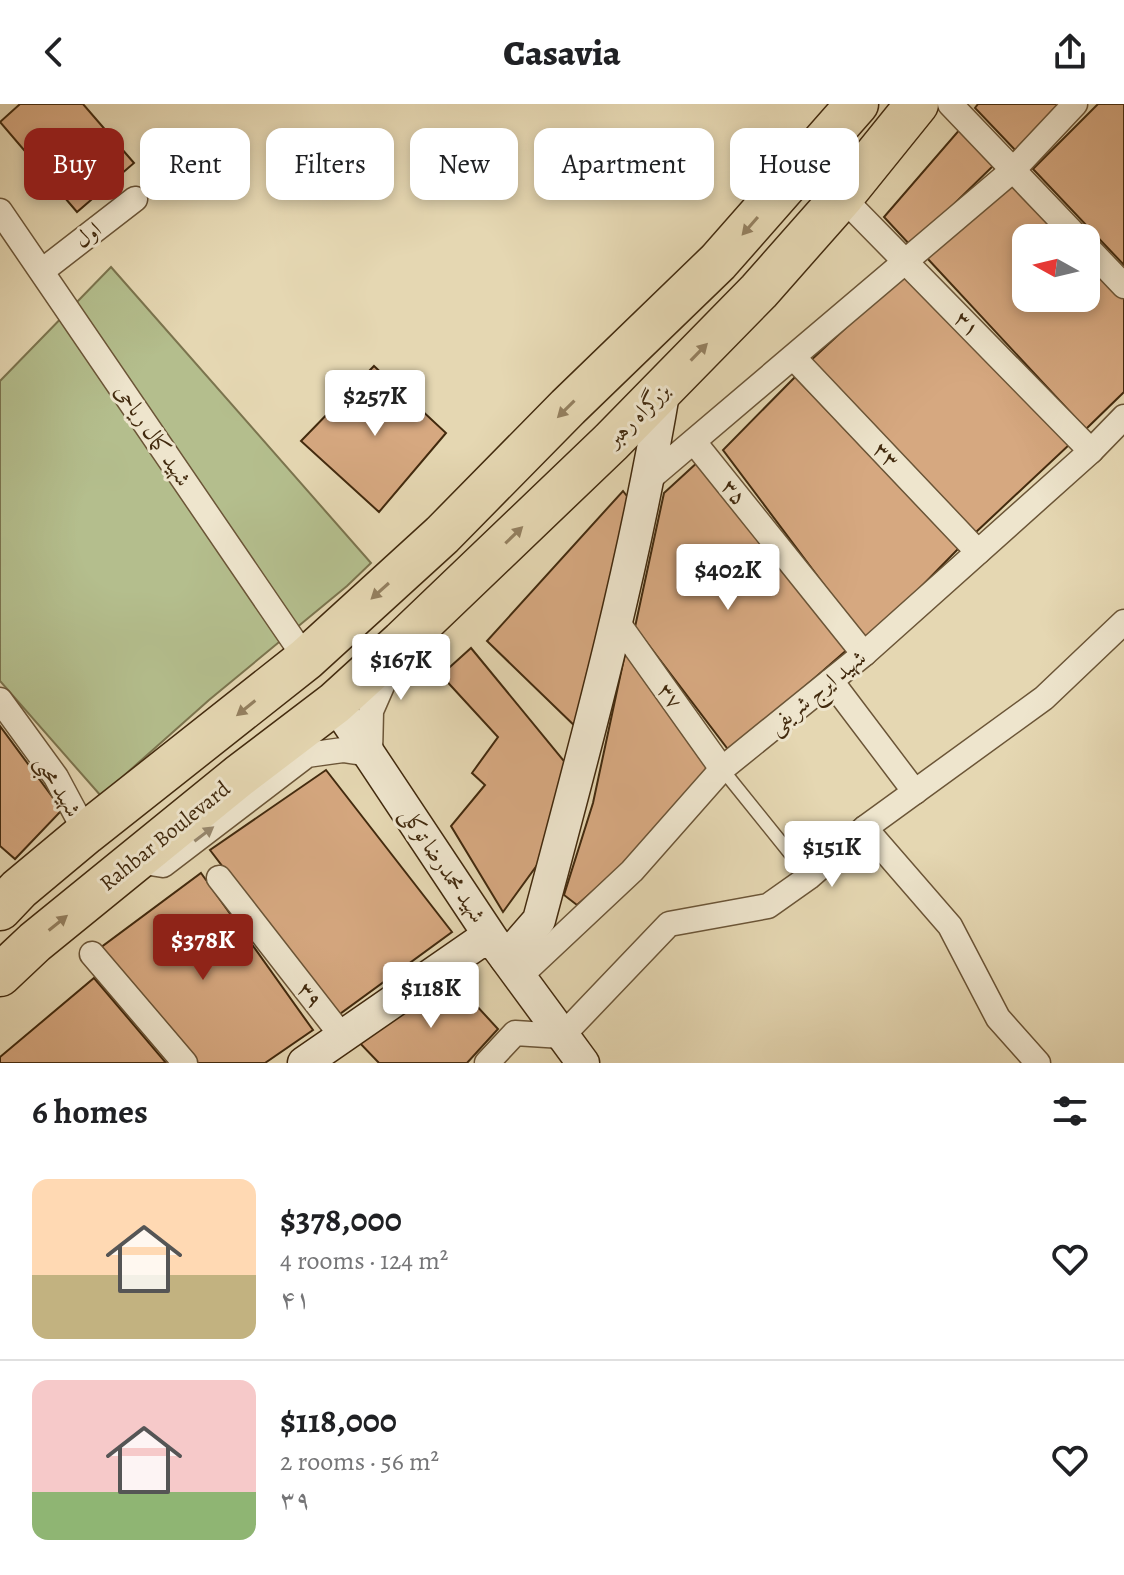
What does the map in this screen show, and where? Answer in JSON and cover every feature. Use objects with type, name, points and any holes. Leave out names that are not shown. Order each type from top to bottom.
[{"type":"highway","points":[[6,890],[86,833],[306,659],[442,535],[718,262],[857,104]]},
{"type":"highway","name":"بزرگراه رهبر","points":[[859,176],[917,104]]},
{"type":"highway","name":"بزرگراه رهبر","points":[[335,703],[477,571],[664,388],[759,291],[839,200]]},
{"type":"highway","points":[[442,535],[450,552],[461,563],[477,571]]},
{"type":"highway","points":[[306,659],[335,703]]},
{"type":"highway","name":"Rahbar Boulevard","points":[[0,975],[35,942],[239,776],[335,703]]},
{"type":"highway","points":[[210,737],[227,746],[239,776]]},
{"type":"street","points":[[950,104],[1065,224]]},
{"type":"street","points":[[649,479],[1013,170],[1075,104]]},
{"type":"street","name":"اول","points":[[42,271],[135,199]]},
{"type":"street","name":"۳۱","points":[[845,200],[1091,451]]},
{"type":"street","name":"شهید کمال ریاحی","points":[[0,211],[306,659]]},
{"type":"street","points":[[1100,261],[1124,286]]},
{"type":"street","name":"۳۳","points":[[794,358],[978,552]]},
{"type":"street","points":[[304,1063],[479,942],[507,959],[539,920],[618,623],[649,479],[664,388]]},
{"type":"street","name":"شهید ایرج شریفی","points":[[507,959],[632,871],[722,769],[864,654],[1091,451],[1124,417]]},
{"type":"street","name":"۳۵","points":[[694,442],[864,654]]},
{"type":"street","points":[[487,1063],[515,1033],[562,1036],[669,924],[768,906],[809,877],[865,828],[1044,698],[1124,622]]},
{"type":"street","name":"۳۷","points":[[618,623],[722,769]]},
{"type":"street","points":[[136,861],[163,865],[307,755],[343,750],[370,754],[371,711],[402,642]]},
{"type":"street","points":[[831,681],[915,792]]},
{"type":"street","name":"شهید محبی","points":[[0,700],[56,777],[86,833]]},
{"type":"street","name":"شهید محمدرضا توکلی","points":[[335,703],[507,959],[583,1063]]},
{"type":"street","points":[[865,828],[950,926],[998,1018],[1038,1063]]},
{"type":"street","name":"۳۹","points":[[219,878],[342,1036]]},
{"type":"street","points":[[92,954],[185,1063]]},
{"type":"lane","points":[[722,769],[809,877]]},
{"type":"green space","points":[[111,267],[371,563],[101,796],[0,681],[0,381]]},
{"type":"building","points":[[20,104],[83,104],[104,128],[24,128],[24,150],[0,122]]},
{"type":"building","points":[[978,104],[1063,104],[1017,152],[975,108]]},
{"type":"building","points":[[1098,104],[1124,104],[1124,265],[1100,240],[1100,224],[1085,224],[1033,169]]},
{"type":"building","points":[[961,128],[994,165],[911,246],[884,217]]},
{"type":"building","points":[[124,151],[134,163],[124,172]]},
{"type":"building","points":[[1013,181],[1054,224],[1012,224],[1012,312],[1100,312],[1100,270],[1124,295],[1124,392],[1086,429],[927,258]]},
{"type":"building","points":[[67,200],[91,200],[77,212]]},
{"type":"building","points":[[907,271],[1070,444],[975,533],[808,363]]},
{"type":"building","points":[[374,366],[446,433],[379,512],[301,441]]},
{"type":"building","points":[[795,377],[959,548],[867,642],[723,450]]},
{"type":"building","points":[[700,460],[849,648],[730,752],[635,627],[664,493]]},
{"type":"building","points":[[623,491],[633,504],[580,731],[487,641]]},
{"type":"building","points":[[471,648],[568,766],[548,850],[503,912],[451,826],[485,785],[472,773],[498,737],[441,675]]},
{"type":"building","points":[[626,649],[711,768],[642,848],[577,905],[564,895],[593,803]]},
{"type":"building","points":[[0,726],[62,810],[15,859],[0,846]]},
{"type":"building","points":[[326,770],[452,932],[337,1016],[210,850]]},
{"type":"building","points":[[201,873],[313,1030],[265,1063],[185,1063],[92,954]]},
{"type":"building","points":[[94,978],[166,1063],[0,1063],[0,1057]]},
{"type":"building","points":[[451,978],[498,1029],[467,1063],[379,1063],[355,1038]]}]
